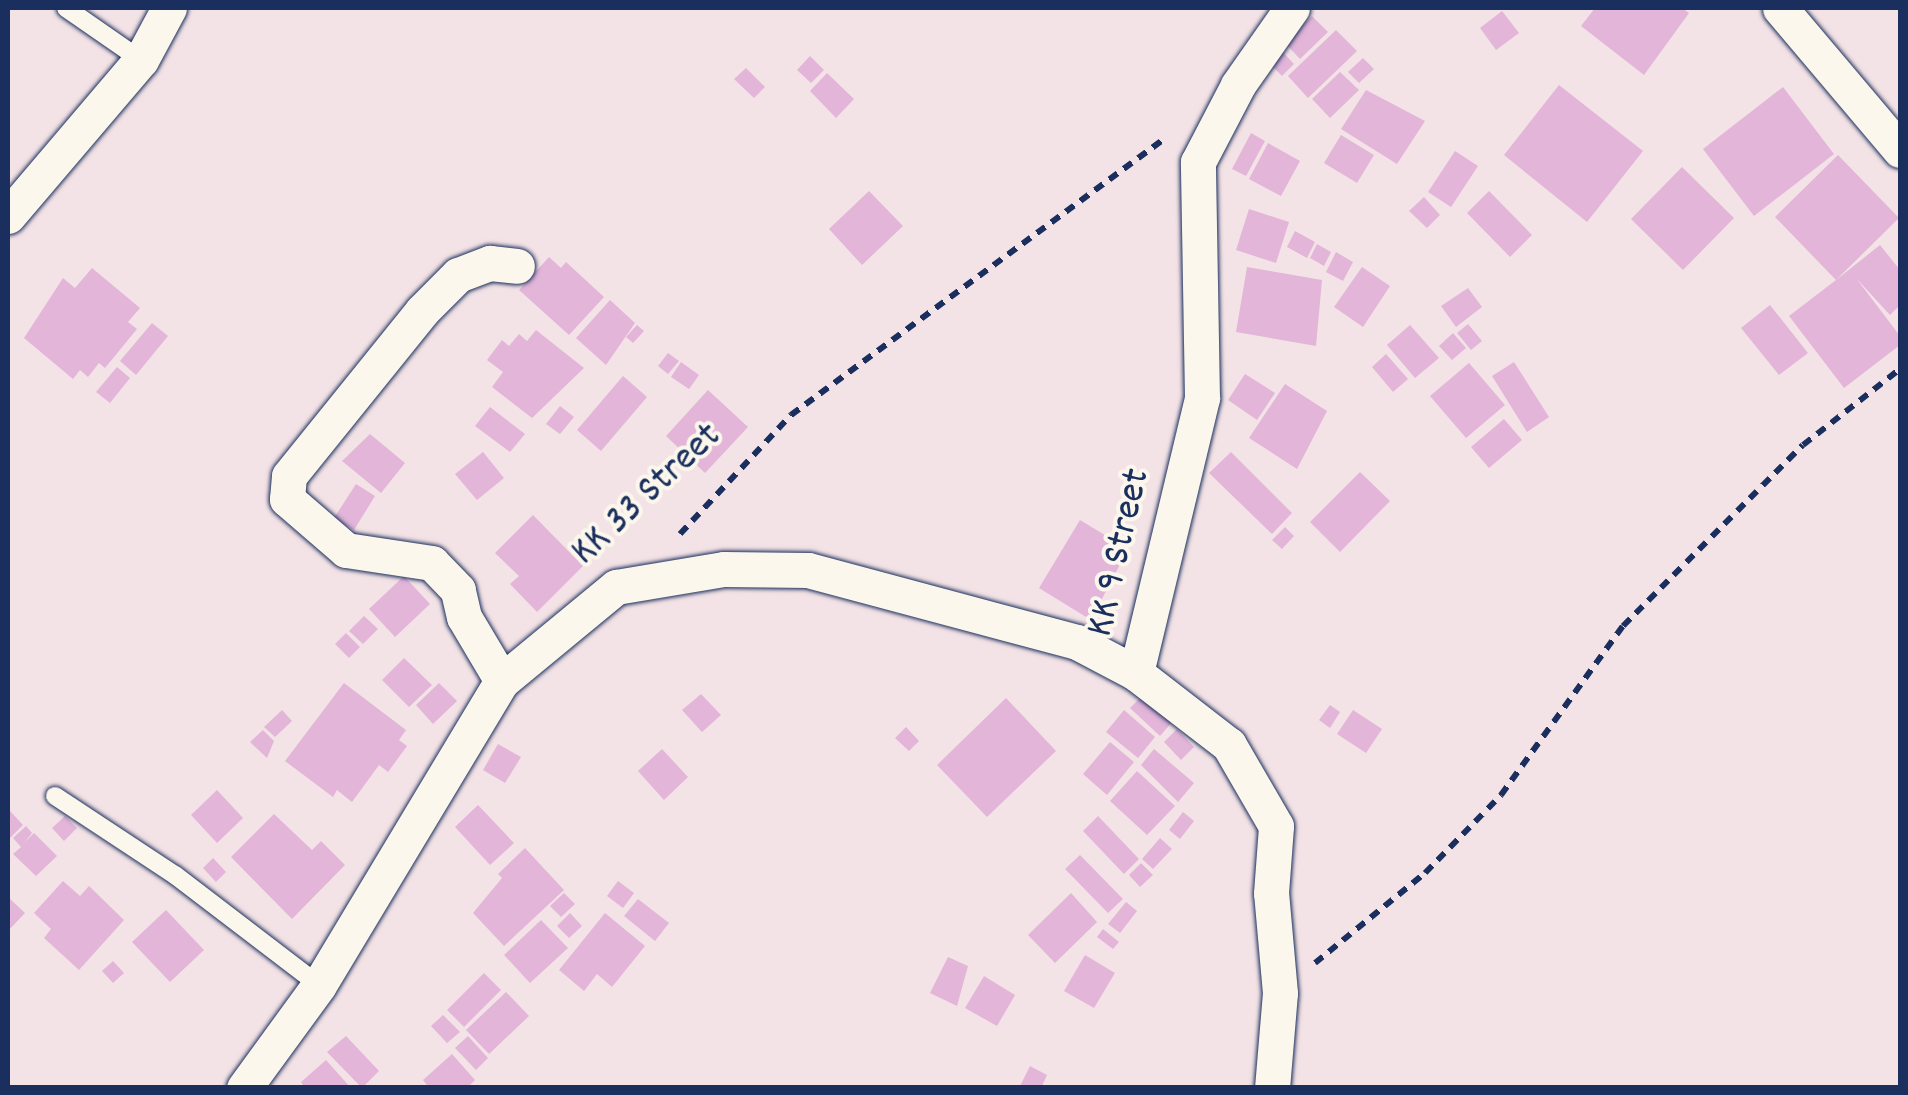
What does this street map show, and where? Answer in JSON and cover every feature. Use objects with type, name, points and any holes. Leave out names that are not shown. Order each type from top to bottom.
[{"type":"street","points":[[8,216],[141,60],[169,8]]},
{"type":"street","name":"KK 9 Street","points":[[1272,1088],[1280,992],[1271,893],[1276,826],[1229,745],[1136,673],[1202,398],[1198,162],[1238,85],[1292,8]]},
{"type":"street","points":[[1780,8],[1900,150]]},
{"type":"street","points":[[502,682],[464,618],[458,590],[432,562],[346,550],[287,499],[288,476],[422,312],[458,275],[490,264],[517,266]]},
{"type":"street","name":"KK 33 Street","points":[[244,1088],[319,985],[502,682],[616,587],[724,569],[808,570],[1077,642],[1136,673]]},
{"type":"lane","points":[[66,8],[141,60]]},
{"type":"lane","points":[[55,796],[175,875],[319,985]]},
{"type":"path","name":"KK 33 Street","points":[[674,540],[792,415],[1174,132]]},
{"type":"path","points":[[1280,992],[1425,873],[1501,794],[1623,626],[1803,445],[1900,369]]},
{"type":"building","points":[[1595,8],[1682,8],[1689,13],[1644,75],[1581,26]]},
{"type":"building","points":[[1502,11],[1519,33],[1496,50],[1480,28]]},
{"type":"building","points":[[1312,16],[1328,32],[1300,59],[1285,43]]},
{"type":"building","points":[[1336,30],[1357,51],[1308,98],[1288,76]]},
{"type":"building","points":[[1280,49],[1294,64],[1282,76],[1267,61]]},
{"type":"building","points":[[810,56],[824,70],[811,83],[797,70]]},
{"type":"building","points":[[1363,58],[1374,69],[1359,83],[1348,72]]},
{"type":"building","points":[[746,68],[765,87],[754,98],[734,79]]},
{"type":"building","points":[[1340,72],[1359,90],[1330,118],[1312,99]]},
{"type":"building","points":[[827,73],[854,99],[836,118],[810,91]]},
{"type":"building","points":[[1559,85],[1643,151],[1587,222],[1504,155]]},
{"type":"building","points":[[1783,87],[1834,154],[1754,216],[1703,149]]},
{"type":"building","points":[[1366,90],[1425,121],[1397,164],[1341,129]]},
{"type":"building","points":[[1251,133],[1265,141],[1246,176],[1232,169]]},
{"type":"building","points":[[1341,135],[1374,155],[1357,183],[1324,163]]},
{"type":"building","points":[[1268,143],[1300,161],[1281,196],[1249,179]]},
{"type":"building","points":[[1455,151],[1478,166],[1451,207],[1428,192]]},
{"type":"building","points":[[1838,155],[1899,218],[1836,280],[1775,217]]},
{"type":"building","points":[[1682,167],[1734,218],[1683,270],[1631,219]]},
{"type":"building","points":[[869,191],[903,226],[862,265],[829,229]]},
{"type":"building","points":[[1489,191],[1532,235],[1510,257],[1467,213]]},
{"type":"building","points":[[1424,197],[1440,215],[1427,228],[1409,211]]},
{"type":"building","points":[[1249,209],[1289,222],[1276,263],[1236,250]]},
{"type":"building","points":[[1295,231],[1315,242],[1307,258],[1287,247]]},
{"type":"building","points":[[1317,244],[1331,252],[1324,266],[1310,258]]},
{"type":"building","points":[[1880,245],[1900,270],[1900,305],[1890,315],[1856,278],[1900,336],[1900,345],[1844,388],[1789,316]]},
{"type":"building","points":[[1336,252],[1353,262],[1343,281],[1326,272]]},
{"type":"building","points":[[549,257],[561,268],[566,262],[604,297],[569,335],[519,290]]},
{"type":"building","points":[[1247,267],[1322,280],[1316,346],[1236,332]]},
{"type":"building","points":[[1362,267],[1390,286],[1363,327],[1334,307]]},
{"type":"building","points":[[92,268],[140,308],[128,322],[137,329],[105,368],[99,363],[88,377],[80,370],[73,379],[24,338],[63,278],[75,288]]},
{"type":"building","points":[[1468,288],[1482,307],[1456,327],[1441,306]]},
{"type":"building","points":[[610,300],[635,323],[606,365],[576,338]]},
{"type":"building","points":[[1770,305],[1808,353],[1779,375],[1741,328]]},
{"type":"building","points":[[152,323],[168,336],[136,375],[120,361]]},
{"type":"building","points":[[1468,324],[1482,341],[1471,350],[1457,333]]},
{"type":"building","points":[[637,325],[644,331],[633,343],[626,337]]},
{"type":"building","points":[[1410,325],[1439,358],[1415,378],[1387,345]]},
{"type":"building","points":[[536,330],[584,368],[532,418],[492,387],[503,372],[487,360],[502,340],[509,346],[519,334],[527,341]]},
{"type":"building","points":[[1453,333],[1466,348],[1452,360],[1439,346]]},
{"type":"building","points":[[668,353],[679,361],[668,374],[658,366]]},
{"type":"building","points":[[1386,354],[1408,379],[1393,392],[1372,367]]},
{"type":"building","points":[[681,362],[699,375],[689,389],[671,377]]},
{"type":"building","points":[[1514,362],[1549,417],[1527,432],[1492,376]]},
{"type":"building","points":[[1469,363],[1505,405],[1466,438],[1430,396]]},
{"type":"building","points":[[117,367],[130,378],[110,403],[96,392]]},
{"type":"building","points":[[1245,374],[1275,393],[1257,420],[1228,400]]},
{"type":"building","points":[[623,376],[647,397],[601,451],[577,430]]},
{"type":"building","points":[[1285,384],[1327,411],[1297,469],[1249,438]]},
{"type":"building","points":[[708,390],[748,427],[705,473],[666,436]]},
{"type":"building","points":[[560,406],[574,417],[560,434],[546,424]]},
{"type":"building","points":[[490,407],[525,434],[510,452],[475,426]]},
{"type":"building","points":[[1504,419],[1522,440],[1489,468],[1471,447]]},
{"type":"building","points":[[370,434],[405,463],[381,493],[342,461]]},
{"type":"building","points":[[483,452],[504,478],[477,500],[455,474]]},
{"type":"building","points":[[1231,452],[1292,513],[1272,534],[1209,473]]},
{"type":"building","points":[[1360,472],[1390,501],[1340,552],[1310,522]]},
{"type":"building","points":[[356,484],[375,496],[354,530],[334,518]]},
{"type":"building","points":[[533,515],[583,566],[537,612],[510,584],[519,576],[495,553]]},
{"type":"building","points":[[1080,520],[1128,549],[1091,620],[1039,588]]},
{"type":"building","points":[[1285,527],[1294,536],[1282,549],[1272,540]]},
{"type":"building","points":[[404,576],[430,604],[395,637],[369,609]]},
{"type":"building","points":[[364,616],[378,629],[363,644],[349,631]]},
{"type":"building","points":[[346,633],[360,647],[349,658],[335,644]]},
{"type":"building","points":[[404,658],[432,685],[409,707],[382,680]]},
{"type":"building","points":[[344,683],[406,730],[399,740],[407,746],[388,772],[379,765],[352,802],[337,790],[333,797],[285,761]]},
{"type":"building","points":[[439,683],[457,701],[433,724],[416,705]]},
{"type":"building","points":[[701,694],[721,715],[702,732],[682,710]]},
{"type":"building","points":[[1141,697],[1172,722],[1160,736],[1130,708]]},
{"type":"building","points":[[1006,698],[1056,751],[987,817],[937,765]]},
{"type":"building","points":[[1330,705],[1340,712],[1330,728],[1319,720]]},
{"type":"building","points":[[282,710],[292,721],[275,737],[264,727]]},
{"type":"building","points":[[1124,710],[1155,737],[1138,758],[1106,732]]},
{"type":"building","points":[[1353,710],[1382,729],[1366,753],[1337,734]]},
{"type":"building","points":[[906,727],[919,741],[909,751],[895,738]]},
{"type":"building","points":[[1177,729],[1194,747],[1181,760],[1164,742]]},
{"type":"building","points":[[263,730],[274,741],[267,758],[250,742]]},
{"type":"building","points":[[1110,742],[1134,762],[1107,795],[1083,774]]},
{"type":"building","points":[[498,744],[521,757],[505,783],[483,770]]},
{"type":"building","points":[[662,749],[688,777],[664,800],[638,771]]},
{"type":"building","points":[[1154,749],[1194,783],[1178,802],[1141,765]]},
{"type":"building","points":[[1137,771],[1175,806],[1147,835],[1110,801]]},
{"type":"building","points":[[217,790],[243,818],[217,843],[191,815]]},
{"type":"building","points":[[478,805],[514,843],[490,865],[455,827]]},
{"type":"building","points":[[10,811],[23,825],[8,840],[8,814]]},
{"type":"building","points":[[1183,812],[1194,821],[1180,839],[1169,830]]},
{"type":"building","points":[[274,814],[312,850],[321,841],[345,865],[292,919],[231,857]]},
{"type":"building","points":[[65,816],[77,828],[64,841],[52,828]]},
{"type":"building","points":[[1098,816],[1139,859],[1124,874],[1083,831]]},
{"type":"building","points":[[26,826],[32,833],[25,842],[34,833],[57,856],[36,876],[13,854],[21,847],[13,838]]},
{"type":"building","points":[[1160,838],[1172,849],[1153,869],[1142,859]]},
{"type":"building","points":[[525,848],[564,890],[504,946],[473,913],[502,878],[498,874]]},
{"type":"building","points":[[1080,855],[1123,899],[1108,913],[1065,869]]},
{"type":"building","points":[[213,858],[226,872],[216,882],[203,868]]},
{"type":"building","points":[[1141,863],[1153,875],[1140,887],[1129,875]]},
{"type":"building","points":[[63,881],[80,896],[89,886],[124,920],[79,970],[44,938],[51,929],[34,913]]},
{"type":"building","points":[[618,881],[634,893],[623,908],[607,896]]},
{"type":"building","points":[[564,893],[575,904],[561,917],[550,906]]},
{"type":"building","points":[[1071,893],[1097,922],[1055,963],[1028,935]]},
{"type":"building","points":[[8,897],[25,913],[8,931]]},
{"type":"building","points":[[638,899],[669,923],[655,941],[624,916]]},
{"type":"building","points":[[1126,902],[1137,911],[1120,933],[1108,924]]},
{"type":"building","points":[[166,910],[204,950],[170,982],[132,942]]},
{"type":"building","points":[[570,913],[582,926],[569,938],[557,926]]},
{"type":"building","points":[[605,913],[645,946],[612,987],[597,974],[584,991],[559,970]]},
{"type":"building","points":[[541,920],[568,948],[530,983],[504,955]]},
{"type":"building","points":[[1103,929],[1119,942],[1113,949],[1097,937]]},
{"type":"building","points":[[1085,955],[1115,973],[1094,1008],[1064,991]]},
{"type":"building","points":[[948,957],[968,966],[957,1006],[930,993]]},
{"type":"building","points":[[113,961],[124,973],[113,983],[102,971]]},
{"type":"building","points":[[484,973],[501,990],[464,1027],[447,1010]]},
{"type":"building","points":[[984,976],[1015,995],[997,1026],[965,1008]]},
{"type":"building","points":[[506,992],[529,1016],[489,1054],[466,1030]]},
{"type":"building","points":[[443,1015],[460,1032],[447,1043],[431,1026]]},
{"type":"building","points":[[346,1036],[379,1071],[362,1088],[327,1052]]},
{"type":"building","points":[[468,1036],[488,1058],[476,1070],[455,1048]]},
{"type":"building","points":[[452,1054],[475,1080],[467,1088],[429,1088],[423,1080]]},
{"type":"building","points":[[326,1060],[351,1088],[305,1088],[301,1082]]},
{"type":"building","points":[[1030,1066],[1047,1075],[1041,1088],[1019,1088]]}]
